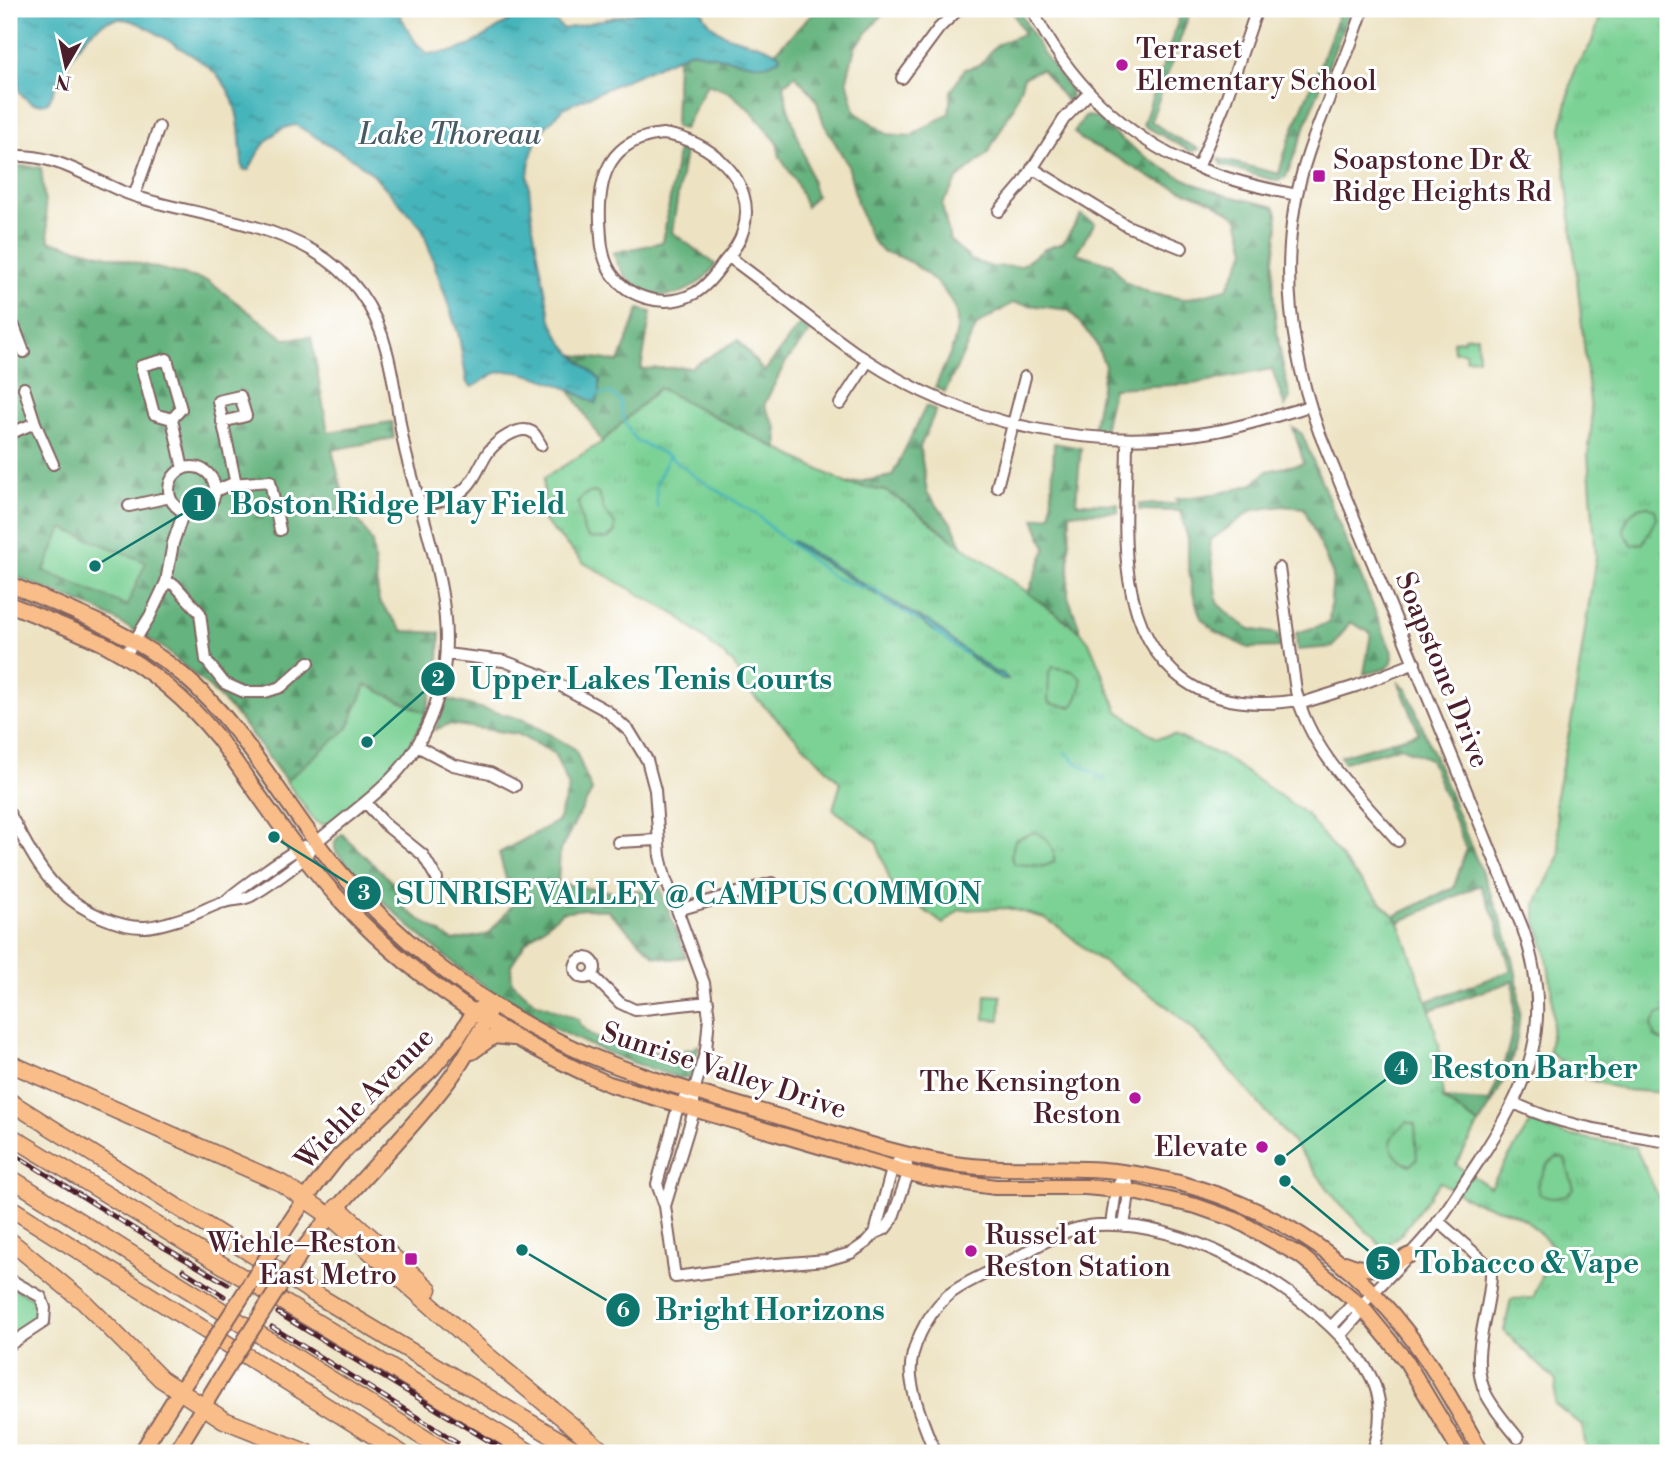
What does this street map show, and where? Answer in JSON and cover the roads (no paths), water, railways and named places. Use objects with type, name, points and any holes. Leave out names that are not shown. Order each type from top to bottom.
[{"type":"highway","points":[[9,1063],[281,1183],[333,1211],[552,1400],[618,1453]]},
{"type":"highway","points":[[9,1101],[315,1294],[581,1453]]},
{"type":"highway","points":[[9,1135],[531,1453]]},
{"type":"highway","points":[[9,1177],[448,1453]]},
{"type":"highway","points":[[9,1207],[401,1453]]},
{"type":"highway","points":[[333,1211],[488,1356],[606,1453]]},
{"type":"highway","points":[[9,1240],[84,1301],[161,1379],[178,1392],[224,1420],[308,1453]]},
{"type":"main road","name":"Sunrise Valley Drive","points":[[9,584],[135,640],[181,674],[222,713],[343,876],[395,928],[489,1002],[580,1051],[653,1079],[905,1153],[974,1166],[1124,1173],[1186,1184],[1242,1203],[1295,1230],[1373,1292],[1415,1343],[1482,1453]]},
{"type":"main road","name":"Sunrise Valley Drive","points":[[9,604],[79,633],[125,656],[167,686],[204,721],[301,853],[341,902],[416,971],[517,1039],[609,1084],[908,1174],[981,1186],[1122,1190],[1196,1206],[1257,1230],[1301,1256],[1361,1306],[1406,1361],[1461,1453]]},
{"type":"main road","points":[[445,1055],[457,1016],[455,1004],[447,993]]},
{"type":"main road","name":"Wiehle Avenue","points":[[141,1453],[306,1198],[338,1157],[445,1055],[489,1002]]},
{"type":"main road","name":"Wiehle Avenue","points":[[175,1453],[304,1248],[333,1211],[429,1104],[466,1057],[480,1016]]},
{"type":"main road","points":[[466,1057],[494,1037],[517,1039]]},
{"type":"main road","points":[[1337,1261],[1372,1269],[1410,1255]]},
{"type":"street","points":[[902,78],[939,28],[959,9]]},
{"type":"street","points":[[1032,9],[1052,44],[1089,93],[1147,141],[1198,168],[1248,184],[1297,195]]},
{"type":"street","points":[[1198,168],[1224,105],[1257,9]]},
{"type":"street","name":"Soapstone Drive","points":[[1361,1306],[1438,1222],[1514,1103],[1530,1065],[1536,1021],[1536,995],[1530,951],[1300,375],[1291,317],[1290,247],[1297,195],[1308,153],[1363,9]]},
{"type":"street","points":[[999,211],[1023,183],[1063,119],[1089,93]]},
{"type":"street","points":[[134,196],[159,127]]},
{"type":"street","points":[[663,134],[698,144],[721,160],[739,183],[746,206],[744,230],[729,257],[707,284],[696,292],[673,300],[661,301],[638,296],[620,284],[607,265],[601,243],[600,192],[602,180],[612,160],[630,144],[651,135],[663,134]]},
{"type":"street","points":[[9,156],[54,160],[134,196],[290,237],[327,259],[354,285],[375,318],[385,343],[403,441],[442,596],[446,654],[435,706],[416,746],[390,782],[247,898],[225,902],[180,919],[147,927],[107,918],[73,901],[51,881],[9,813]]},
{"type":"street","points":[[1032,168],[1127,226],[1182,248]]},
{"type":"street","points":[[729,257],[869,361],[914,387],[954,405],[1013,424],[1075,436],[1167,438],[1219,431],[1310,405]]},
{"type":"street","points":[[9,321],[14,326],[24,352]]},
{"type":"street","points":[[167,359],[181,409],[172,419],[154,414],[141,366],[167,359]]},
{"type":"street","points":[[840,404],[869,361]]},
{"type":"street","points":[[997,487],[1025,377]]},
{"type":"street","points":[[24,388],[35,423],[53,464]]},
{"type":"street","points":[[172,419],[183,469]]},
{"type":"street","points":[[222,422],[236,484]]},
{"type":"street","points":[[9,434],[35,423]]},
{"type":"street","points":[[419,508],[461,492],[488,452],[503,439],[517,432],[530,431],[541,445]]},
{"type":"street","points":[[1127,439],[1126,554],[1129,577],[1139,620],[1155,650],[1175,674],[1220,699],[1257,704],[1298,702],[1356,686],[1415,663]]},
{"type":"street","points":[[195,467],[208,473],[212,479],[215,491],[210,505],[202,511],[184,511],[174,504],[170,497],[173,477],[183,469],[195,467]]},
{"type":"street","points":[[215,491],[236,484],[270,481],[280,530]]},
{"type":"street","points":[[129,506],[170,497]]},
{"type":"street","points":[[125,656],[166,582],[173,543],[184,511]]},
{"type":"street","points":[[1279,568],[1298,702],[1309,727],[1332,764],[1398,841]]},
{"type":"street","points":[[166,582],[175,585],[200,613],[206,660],[224,683],[244,692],[265,692],[281,687],[309,662]]},
{"type":"street","points":[[446,654],[484,657],[525,668],[590,701],[619,721],[639,746],[652,776],[657,840],[665,877],[699,965],[708,1002],[709,1034],[694,1091],[694,1111],[665,1206]]},
{"type":"street","points":[[416,746],[453,765],[490,772],[514,786]]},
{"type":"street","points":[[366,803],[387,826],[423,855],[437,879]]},
{"type":"street","points":[[618,842],[657,840]]},
{"type":"street","points":[[678,910],[772,883]]},
{"type":"street","points":[[593,976],[620,1003],[635,1010],[708,1002]]},
{"type":"street","points":[[694,1091],[678,1106],[659,1174],[659,1193],[665,1206],[675,1277],[840,1258],[860,1248],[875,1233],[885,1229],[892,1220],[908,1174],[905,1153]]},
{"type":"street","points":[[1514,1103],[1572,1125],[1668,1142]]},
{"type":"street","points":[[875,1233],[892,1169],[905,1153]]},
{"type":"street","points":[[1111,1225],[1128,1180],[1124,1173]]},
{"type":"street","points":[[1122,1190],[1124,1226]]},
{"type":"street","points":[[1438,1222],[1488,1265],[1491,1271],[1479,1352],[1480,1373],[1486,1394],[1518,1438]]},
{"type":"street","points":[[935,1453],[916,1398],[911,1368],[919,1339],[932,1314],[957,1289],[1065,1233],[1090,1225],[1124,1226],[1176,1237],[1238,1261],[1285,1289],[1331,1326],[1361,1359],[1376,1389],[1379,1418],[1372,1453]]},
{"type":"street","points":[[9,1279],[41,1297],[45,1308],[44,1322],[9,1345]]},
{"type":"street","points":[[1331,1326],[1349,1308],[1361,1306],[1357,1317],[1340,1336]]},
{"type":"water","name":"Lake Thoreau","points":[[13,9],[393,9],[398,12],[416,43],[428,54],[455,51],[469,46],[528,9],[557,23],[563,29],[650,9],[701,9],[708,21],[726,35],[780,55],[779,59],[769,64],[753,64],[691,51],[565,107],[538,135],[528,176],[533,227],[550,316],[563,343],[600,379],[600,394],[595,403],[561,386],[518,372],[496,373],[472,387],[467,383],[459,336],[422,228],[374,175],[296,125],[273,135],[249,170],[243,170],[237,115],[231,96],[220,78],[190,54],[137,22],[118,19],[99,26],[75,51],[48,102],[35,104],[28,101],[19,91],[18,66],[9,36],[8,22]]},
{"type":"water","points":[[793,541],[920,618],[931,622],[957,645],[1008,679],[991,673],[923,623],[791,543]]},
{"type":"waterway","points":[[600,394],[611,393],[620,401],[622,415],[637,441],[669,456],[696,477],[759,516],[833,577],[862,588],[870,587],[878,591],[884,601],[894,608],[899,608]]},
{"type":"waterway","points":[[657,507],[656,484],[669,456]]},
{"type":"waterway","points":[[904,612],[919,621]]},
{"type":"waterway","points":[[935,632],[967,655]]},
{"type":"waterway","points":[[1065,752],[1105,780]]},
{"type":"railway","points":[[9,1151],[228,1284]]},
{"type":"railway","points":[[183,1270],[224,1296]]},
{"type":"railway","points":[[278,1313],[509,1453]]},
{"type":"railway","points":[[272,1327],[457,1442]]},
{"type":"railway","points":[[468,1448],[476,1453]]},
{"type":"place","name":"Terraset Elementary School","points":[[1122,65]]},
{"type":"place","name":"Soapstone Dr & Ridge Heights Rd","points":[[1319,176]]},
{"type":"place","name":"Boston Ridge Play Field","points":[[95,566]]},
{"type":"place","name":"Upper Lakes Tenis Courts","points":[[367,742]]},
{"type":"place","name":"SUNRISE VALLEY @ CAMPUS COMMON","points":[[274,837]]},
{"type":"place","name":"The Kensington Reston","points":[[1135,1098]]},
{"type":"place","name":"Elevate","points":[[1262,1147]]},
{"type":"place","name":"Reston Barber","points":[[1280,1160]]},
{"type":"place","name":"Tobacco & Vape","points":[[1285,1181]]},
{"type":"place","name":"Bright Horizons","points":[[522,1250]]},
{"type":"place","name":"Russel at Reston Station","points":[[971,1251]]},
{"type":"place","name":"Wiehle–Reston East Metro","points":[[411,1259]]}]
